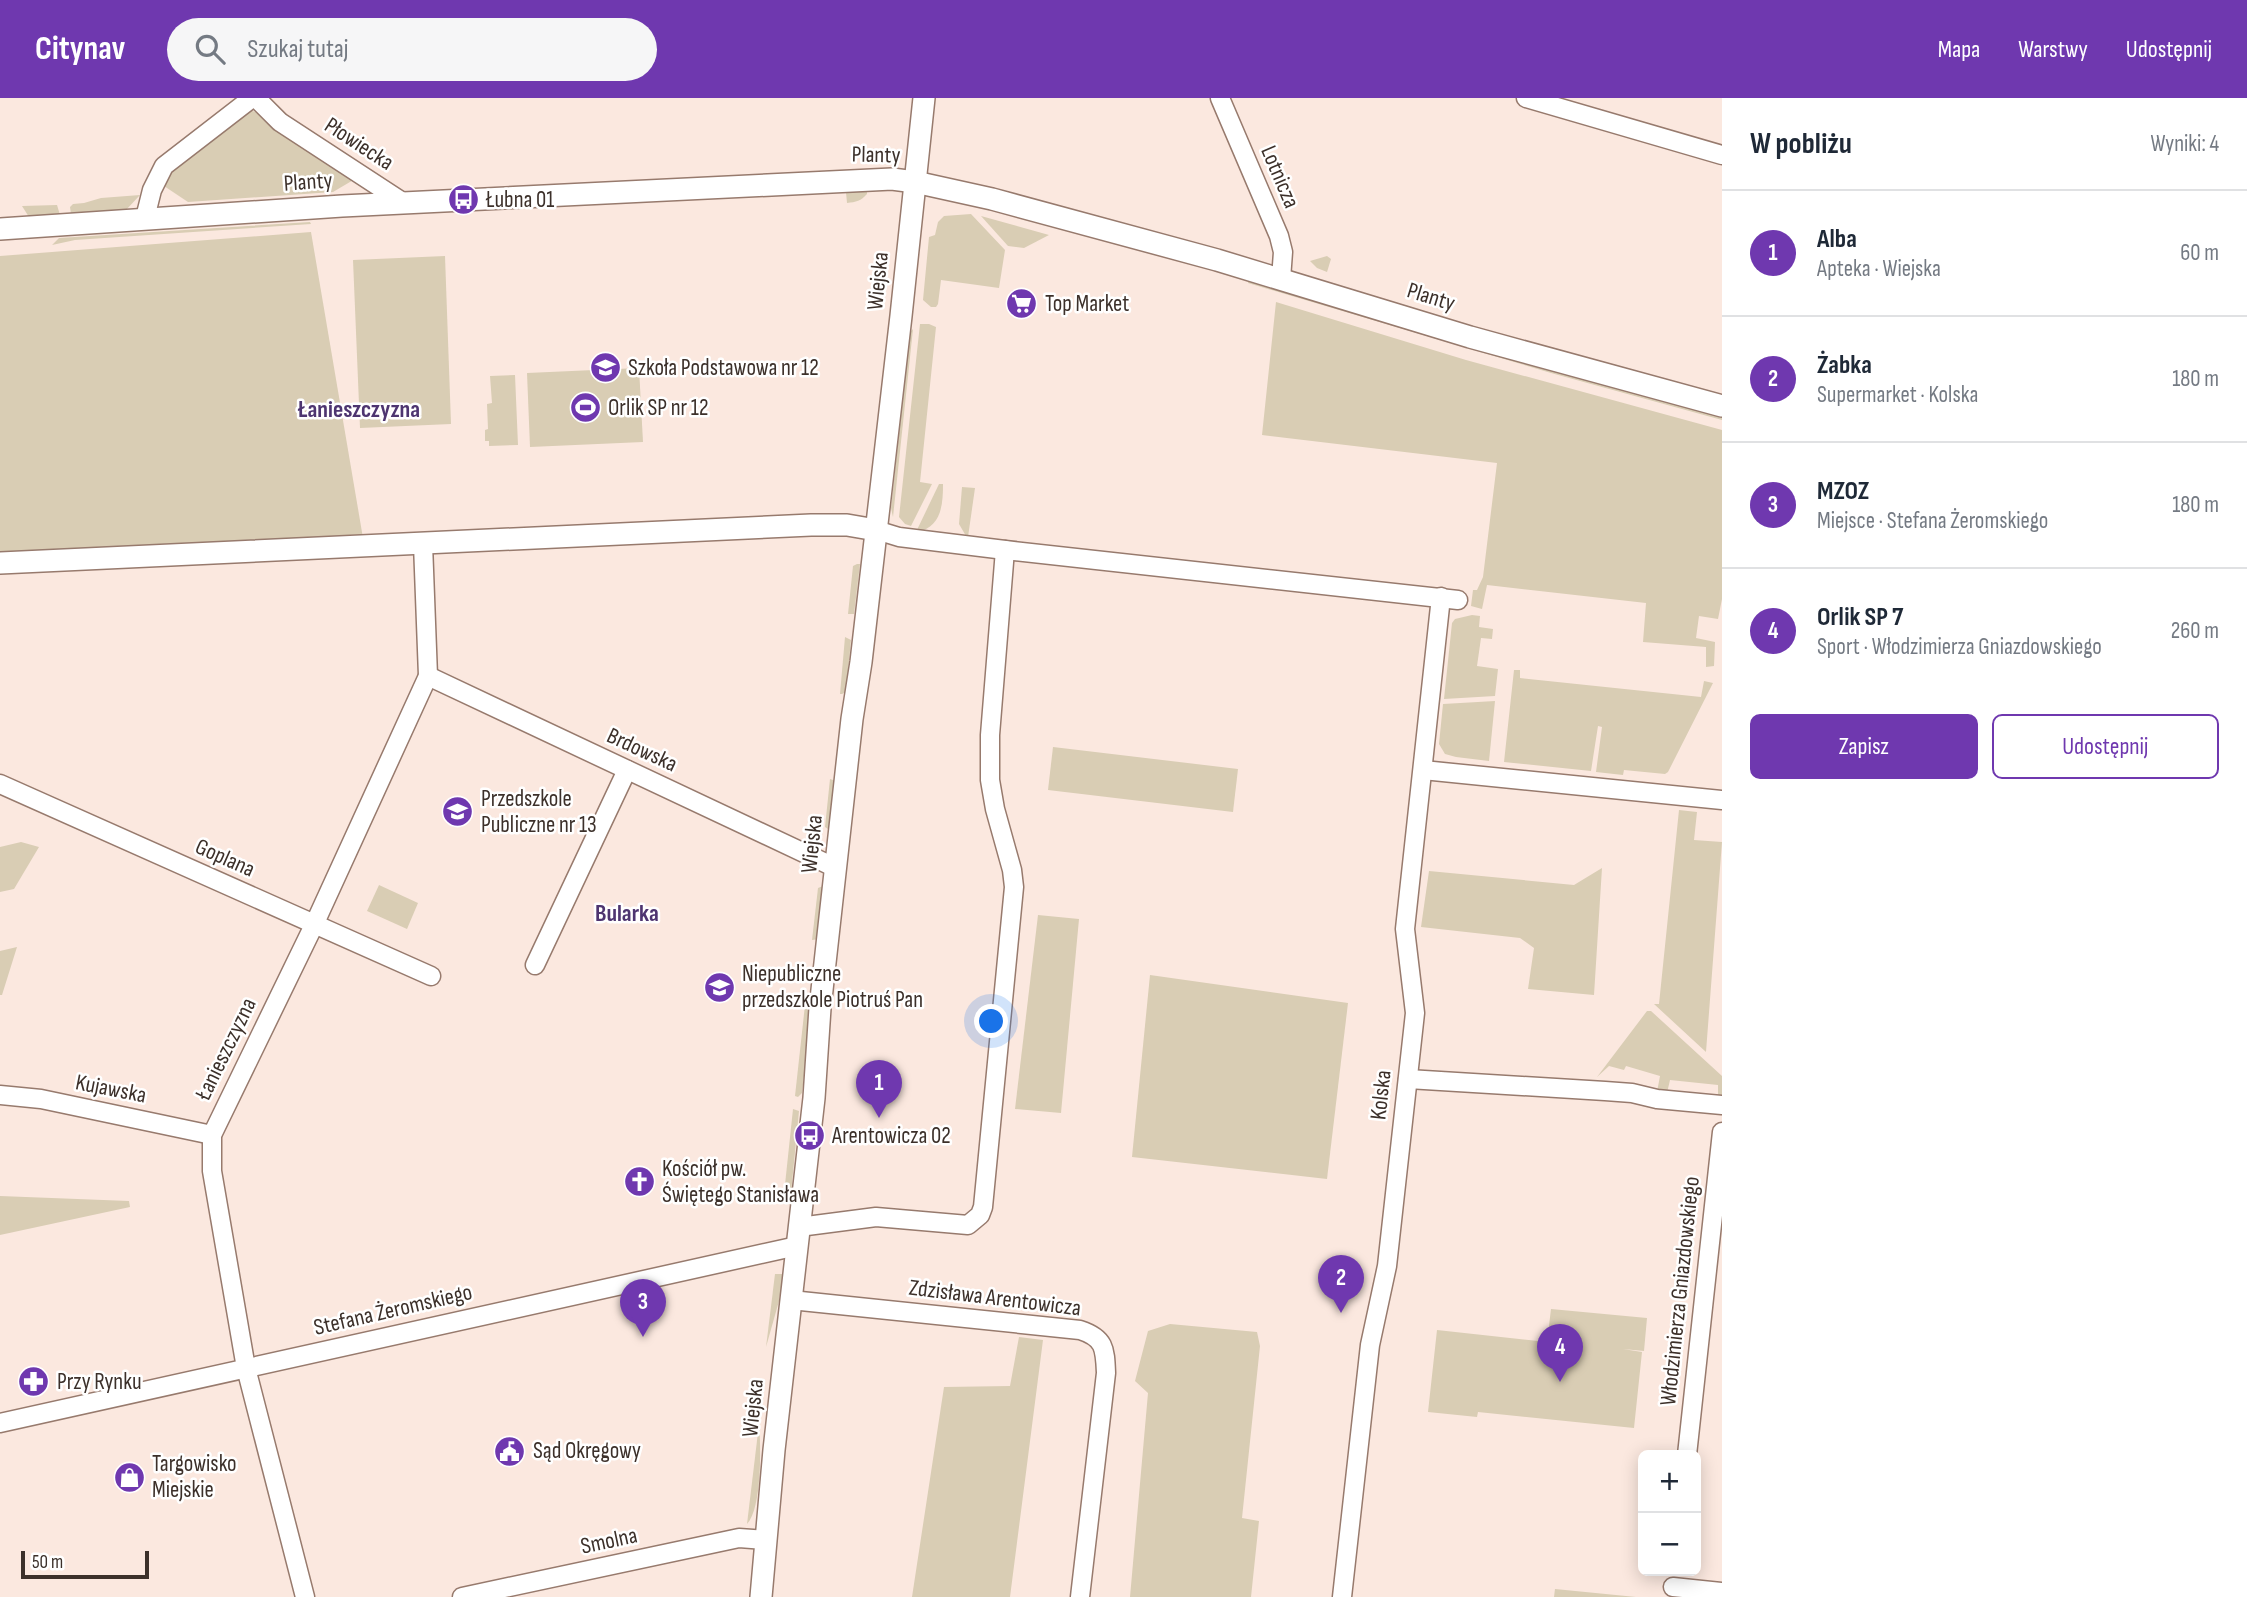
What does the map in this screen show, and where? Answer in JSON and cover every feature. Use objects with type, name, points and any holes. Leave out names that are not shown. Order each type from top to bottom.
[{"type":"street","name":"Płowiecka","points":[[254,98],[280,122],[404,203]]},
{"type":"street","points":[[145,218],[152,190],[164,166],[254,98]]},
{"type":"street","name":"Wiejska","points":[[761,1597],[852,719],[861,662],[924,98]]},
{"type":"street","name":"Lotnicza","points":[[1220,98],[1279,236],[1283,252],[1281,279]]},
{"type":"street","points":[[1526,98],[1722,155]]},
{"type":"street","name":"Planty","points":[[0,229],[404,203],[873,179],[915,182],[992,199],[1281,279],[1470,337],[1722,406]]},
{"type":"street","points":[[0,563],[846,525],[899,537],[1005,550]]},
{"type":"street","name":"Łanieszczyzna","points":[[304,1597],[246,1368],[212,1171],[212,1135],[314,925],[428,676],[423,544]]},
{"type":"street","name":"Kolska","points":[[1005,550],[1449,598],[1423,769],[1405,929],[1415,1013],[1408,1079],[1387,1266],[1370,1345],[1342,1597]]},
{"type":"street","name":"Stefana Żeromskiego","points":[[0,1423],[246,1368],[876,1217],[968,1225],[980,1215],[983,1207],[1014,887],[995,809],[990,769],[990,735],[1005,550]]},
{"type":"street","name":"Brdowska","points":[[428,676],[836,868]]},
{"type":"street","points":[[1423,769],[1722,800]]},
{"type":"street","points":[[535,965],[627,770]]},
{"type":"street","name":"Goplana","points":[[0,783],[431,976]]},
{"type":"street","points":[[1408,1079],[1632,1093],[1657,1099],[1722,1105]]},
{"type":"street","name":"Kujawska","points":[[0,1096],[41,1099],[212,1135]]},
{"type":"street","name":"Włodzimierza Gniazdowskiego","points":[[1688,1450],[1722,1132]]},
{"type":"street","name":"Zdzisława Arentowicza","points":[[791,1300],[1080,1330],[1093,1334],[1100,1340],[1105,1353],[1106,1373],[1080,1597]]},
{"type":"street","name":"Smolna","points":[[462,1597],[740,1538],[766,1540]]},
{"type":"street","points":[[1673,1585],[1722,1592]]},
{"type":"shaded area","points":[[249,110],[256,112],[355,179],[333,192],[188,202],[161,184],[170,170]]},
{"type":"shaded area","points":[[867,190],[867,194],[860,200],[847,203],[846,192]]},
{"type":"shaded area","points":[[140,195],[126,210],[71,214],[70,207],[73,204],[101,198]]},
{"type":"shaded area","points":[[57,205],[60,215],[29,217],[22,206]]},
{"type":"shaded area","points":[[971,214],[1005,250],[999,288],[941,280],[938,304],[931,307],[923,300],[929,237],[935,235],[938,222],[944,216]]},
{"type":"shaded area","points":[[981,216],[1049,235],[1024,248],[1008,246]]},
{"type":"shaded area","points":[[311,224],[75,240],[52,245],[59,238]]},
{"type":"shaded area","points":[[311,232],[364,544],[0,555],[0,256]]},
{"type":"shaded area","points":[[445,256],[451,424],[360,428],[353,260]]},
{"type":"shaded area","points":[[1327,256],[1331,259],[1327,272],[1310,261]]},
{"type":"shaded area","points":[[1248,278],[1722,416],[1722,420],[1551,373],[1248,283]]},
{"type":"shaded area","points":[[1276,302],[1466,360],[1722,430],[1722,599],[1718,619],[1699,616],[1696,638],[1715,642],[1714,666],[1706,667],[1706,647],[1643,642],[1646,603],[1487,585],[1482,609],[1471,606],[1473,590],[1477,590],[1483,577],[1497,463],[1262,435]]},
{"type":"shaded area","points":[[920,324],[936,327],[920,482],[932,484],[911,526],[899,517]]},
{"type":"shaded area","points":[[913,329],[893,517],[891,508],[910,332]]},
{"type":"shaded area","name":"Orlik SP nr 12","points":[[639,368],[643,442],[530,447],[527,373]]},
{"type":"shaded area","points":[[515,375],[518,445],[489,446],[489,441],[485,441],[485,430],[488,429],[487,404],[492,403],[490,376]]},
{"type":"shaded area","points":[[939,484],[943,484],[939,515],[931,526],[916,532]]},
{"type":"shaded area","points":[[962,487],[975,488],[968,537],[959,524]]},
{"type":"shaded area","points":[[860,564],[854,614],[848,614],[853,566]]},
{"type":"shaded area","points":[[1480,616],[1479,627],[1493,629],[1492,639],[1481,638],[1477,666],[1498,669],[1495,696],[1444,699],[1452,623],[1455,619]]},
{"type":"shaded area","points":[[845,637],[851,640],[846,692],[840,694]]},
{"type":"shaded area","points":[[1514,670],[1520,670],[1520,678],[1701,697],[1704,681],[1713,683],[1668,772],[1665,774],[1624,770],[1623,775],[1596,772],[1602,727],[1598,726],[1591,771],[1504,762]]},
{"type":"shaded area","points":[[1495,701],[1489,761],[1445,754],[1439,744],[1443,704]]},
{"type":"shaded area","points":[[1053,747],[1238,769],[1233,812],[1048,790]]},
{"type":"shaded area","points":[[830,779],[836,781],[831,831],[825,827]]},
{"type":"shaded area","points":[[1679,810],[1697,812],[1694,840],[1722,842],[1706,1052],[1654,1004],[1659,1004]]},
{"type":"shaded area","points":[[21,842],[39,847],[14,889],[0,892],[0,847]]},
{"type":"shaded area","points":[[1602,868],[1594,995],[1528,989],[1534,948],[1520,938],[1421,927],[1429,871],[1574,885]]},
{"type":"shaded area","points":[[379,885],[418,903],[407,929],[367,911]]},
{"type":"shaded area","points":[[823,886],[819,939],[812,940],[818,888]]},
{"type":"shaded area","points":[[1038,915],[1079,919],[1061,1113],[1015,1109]]},
{"type":"shaded area","points":[[17,947],[2,995],[0,995],[0,951]]},
{"type":"shaded area","points":[[1150,975],[1348,1003],[1327,1179],[1132,1157]]},
{"type":"shaded area","points":[[805,1005],[812,1007],[802,1093],[798,1097],[795,1096]]},
{"type":"shaded area","points":[[1647,1011],[1651,1011],[1722,1076],[1722,1098],[1718,1096],[1718,1085],[1670,1080],[1667,1093],[1657,1092],[1660,1076],[1626,1066],[1624,1070],[1609,1066],[1597,1077]]},
{"type":"shaded area","points":[[793,1109],[799,1111],[791,1193],[784,1194]]},
{"type":"shaded area","points":[[0,1196],[129,1201],[130,1207],[0,1235]]},
{"type":"shaded area","points":[[775,1274],[783,1274],[779,1301],[766,1347]]},
{"type":"shaded area","points":[[1551,1309],[1647,1318],[1644,1351],[1623,1349],[1642,1352],[1634,1428],[1478,1412],[1477,1417],[1428,1412],[1437,1330],[1547,1342]]},
{"type":"shaded area","points":[[1170,1324],[1257,1332],[1260,1346],[1242,1518],[1259,1521],[1251,1597],[1130,1597],[1148,1393],[1135,1381],[1148,1331]]},
{"type":"shaded area","points":[[1019,1337],[1043,1340],[1010,1597],[912,1597],[944,1387],[1010,1386]]},
{"type":"shaded area","points":[[759,1424],[758,1491],[752,1516],[747,1524]]},
{"type":"shaded area","points":[[1555,1589],[1636,1597],[1554,1597]]},
{"type":"place","name":"Łubna 01","points":[[463,200]]},
{"type":"place","name":"Top Market","points":[[1022,304]]},
{"type":"place","name":"Szkoła Podstawowa nr 12","points":[[605,368]]},
{"type":"place","name":"Orlik SP nr 12","points":[[585,408]]},
{"type":"place","name":"Przedszkole Publiczne nr 13","points":[[458,812]]},
{"type":"place","name":"Niepubliczne przedszkole Piotruś Pan","points":[[719,987]]},
{"type":"place","name":"Alba","points":[[879,1118]]},
{"type":"place","name":"Arentowicza 02","points":[[809,1136]]},
{"type":"place","name":"Kościół pw. Świętego Stanisława","points":[[639,1182]]},
{"type":"place","name":"Żabka","points":[[1341,1313]]},
{"type":"place","name":"MZOZ","points":[[643,1337]]},
{"type":"place","name":"Przy Rynku","points":[[34,1382]]},
{"type":"place","name":"Orlik SP 7","points":[[1560,1382]]},
{"type":"place","name":"Sąd Okręgowy","points":[[510,1451]]},
{"type":"place","name":"Targowisko Miejskie","points":[[129,1477]]},
{"type":"district","name":"Łanieszczyzna","points":[[359,409]]},
{"type":"district","name":"Bularka","points":[[627,913]]}]
